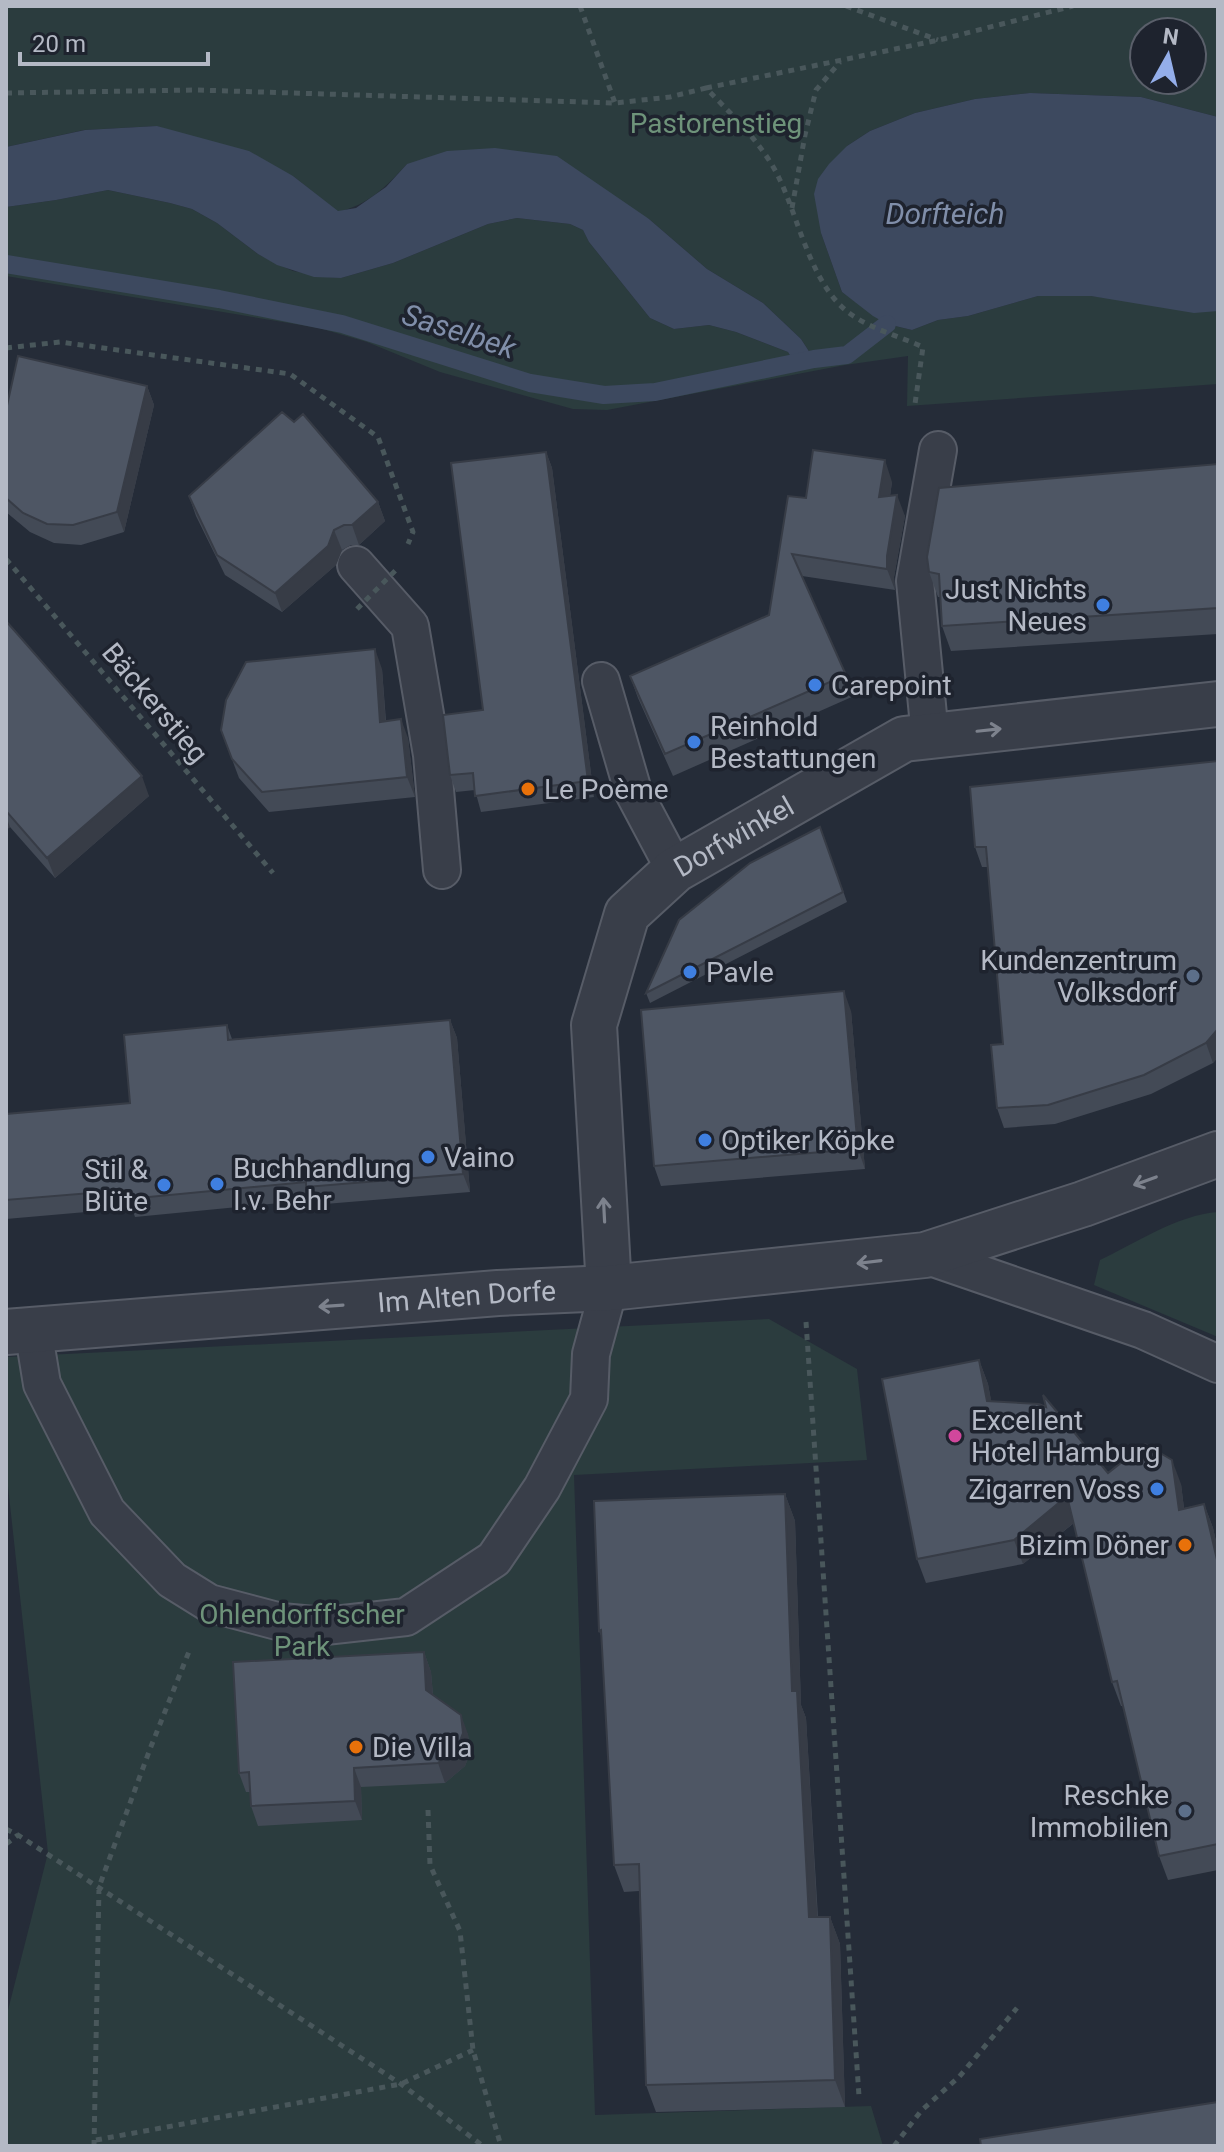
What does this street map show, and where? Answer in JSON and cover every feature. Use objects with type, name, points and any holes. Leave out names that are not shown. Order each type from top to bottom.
[{"type":"street","name":"Dorfwinkel","points":[[609,1288],[594,1025],[627,914],[675,870],[904,739],[1218,704]]},
{"type":"street","name":"Im Alten Dorfe","points":[[20,1330],[498,1293],[609,1288],[925,1255],[1083,1204],[1218,1154]]},
{"type":"lane","points":[[930,736],[915,581],[938,450]]},
{"type":"lane","points":[[356,565],[410,626],[432,755],[442,870]]},
{"type":"lane","points":[[601,681],[633,791],[675,870]]},
{"type":"lane","name":"Im Alten Dorfe","points":[[925,1255],[1143,1330],[1218,1364]]},
{"type":"lane","points":[[20,1330],[42,1384],[107,1512],[172,1580],[209,1603],[281,1622],[325,1626],[406,1617],[494,1559],[542,1488],[589,1399],[591,1354],[609,1288]]},
{"type":"path","points":[[580,6],[615,103]]},
{"type":"path","points":[[846,6],[939,40]]},
{"type":"path","points":[[6,93],[196,90],[615,103],[670,97],[939,40],[1073,6]]},
{"type":"path","points":[[792,209],[816,90],[841,60]]},
{"type":"path","points":[[706,88],[744,127],[778,176],[819,277],[854,317],[923,347]]},
{"type":"path","points":[[6,348],[60,342],[290,374],[378,437],[413,532],[407,545]]},
{"type":"path","points":[[357,609],[396,570],[401,557]]},
{"type":"path","name":"Bäckerstieg","points":[[6,559],[273,873]]},
{"type":"path","points":[[803,1270],[859,2096]]},
{"type":"path","points":[[96,2144],[99,1887],[209,1603]]},
{"type":"path","points":[[428,1810],[430,1865],[460,1931],[473,2050],[501,2146]]},
{"type":"path","points":[[6,1829],[401,2084],[483,2146]]},
{"type":"path","points":[[6,1844],[18,1835]]},
{"type":"path","points":[[894,2146],[921,2111],[959,2077],[1017,2008]]},
{"type":"path","points":[[85,2146],[401,2084],[473,2050]]},
{"type":"green space","name":"Pastorenstieg","points":[[6,6],[1218,6],[1218,117],[1141,97],[1030,93],[975,99],[915,113],[870,131],[847,146],[821,233],[842,292],[887,324],[912,330],[938,320],[968,316],[1038,296],[1091,296],[1218,311],[1218,384],[907,406],[908,356],[607,410],[573,409],[440,372],[367,342],[319,328],[6,276],[6,207],[108,190],[192,209],[277,264],[293,271],[341,278],[393,263],[488,224],[517,218],[570,224],[583,230],[589,242],[650,318],[674,329],[709,325],[736,332],[788,352],[795,364],[814,359],[801,339],[763,303],[707,269],[649,219],[407,164],[376,194],[359,205],[338,212],[293,176],[157,126],[84,130],[6,147]]},
{"type":"green space","points":[[1218,1212],[1218,1337],[1094,1285],[1100,1260],[1172,1224]]},
{"type":"green space","name":"Ohlendorff'scher Park","points":[[769,1319],[857,1369],[867,1460],[574,1475],[595,2115],[871,2106],[883,2146],[6,2146],[6,2018],[48,1853],[6,1468],[6,1357]]},
{"type":"water","name":"Dorfteich","points":[[1030,93],[1141,97],[1218,117],[1218,311],[1194,313],[1091,296],[1038,296],[968,316],[938,320],[912,330],[887,324],[842,292],[821,233],[814,194],[818,179],[829,164],[847,146],[870,131],[915,113],[975,99]]},
{"type":"water","points":[[157,126],[249,151],[293,176],[338,211],[356,208],[386,187],[407,164],[447,151],[495,148],[557,156],[649,219],[707,269],[763,303],[801,339],[814,359],[795,364],[788,352],[736,332],[709,325],[674,329],[650,318],[589,242],[583,230],[570,224],[517,218],[488,224],[393,263],[341,278],[314,277],[277,265],[217,223],[192,209],[170,203],[108,190],[6,207],[6,147],[85,130]]},
{"type":"building","points":[[18,356],[147,386],[117,512],[73,525],[47,524],[23,513],[6,498],[6,410]]},
{"type":"building","points":[[282,412],[294,422],[303,414],[378,502],[352,525],[334,530],[328,546],[275,593],[217,555],[189,496]]},
{"type":"building","points":[[813,450],[885,460],[879,497],[897,495],[887,569],[792,554],[846,675],[665,754],[630,676],[769,615],[788,496],[806,498]]},
{"type":"building","points":[[546,452],[588,781],[475,796],[473,773],[450,775],[443,715],[483,710],[451,463]]},
{"type":"building","points":[[1218,464],[1218,608],[942,626],[939,574],[929,572],[927,557],[939,488]]},
{"type":"building","points":[[6,621],[142,776],[47,858],[6,811]]},
{"type":"building","points":[[375,649],[380,722],[401,719],[407,777],[262,792],[232,759],[221,730],[226,700],[246,662]]},
{"type":"building","points":[[1218,761],[1218,1029],[1206,1043],[1144,1075],[1048,1105],[997,1108],[991,1045],[1003,1044],[986,847],[975,847],[970,787]]},
{"type":"building","points":[[820,827],[843,892],[646,993],[679,920],[750,863]]},
{"type":"building","points":[[844,991],[858,1149],[654,1166],[641,1010]]},
{"type":"building","points":[[450,1020],[463,1174],[306,1187],[306,1182],[128,1199],[127,1190],[6,1200],[6,1114],[130,1103],[124,1035],[227,1025],[228,1040]]},
{"type":"building","points":[[979,1360],[987,1401],[1046,1407],[1043,1395],[1108,1473],[1145,1444],[1172,1460],[1179,1510],[1204,1504],[1218,1564],[1218,1844],[1159,1856],[1117,1681],[1112,1682],[1067,1496],[1014,1540],[917,1559],[882,1379]]},
{"type":"building","points":[[785,1494],[792,1691],[797,1691],[809,1917],[830,1917],[835,2080],[646,2085],[639,1864],[614,1865],[594,1501]]},
{"type":"building","name":"Die Villa","points":[[424,1652],[426,1690],[461,1715],[463,1733],[458,1746],[438,1763],[354,1768],[355,1801],[251,1806],[249,1772],[239,1773],[233,1662]]},
{"type":"building","points":[[1218,2102],[1218,2146],[981,2146],[980,2139]]},
{"type":"waterway","name":"Saselbek","points":[[6,264],[219,299],[342,324],[530,383],[604,395],[655,392],[847,355],[887,324]]},
{"type":"place","name":"Just Nichts Neues","points":[[1103,605]]},
{"type":"place","name":"Carepoint","points":[[815,685]]},
{"type":"place","name":"Reinhold Bestattungen","points":[[694,742]]},
{"type":"place","name":"Le Poème","points":[[528,789]]},
{"type":"place","name":"Pavle","points":[[690,972]]},
{"type":"place","name":"Kundenzentrum Volksdorf","points":[[1193,976]]},
{"type":"place","name":"Optiker Köpke","points":[[705,1140]]},
{"type":"place","name":"Vaino","points":[[428,1157]]},
{"type":"place","name":"Buchhandlung I.v. Behr","points":[[217,1184]]},
{"type":"place","name":"Stil & Blüte","points":[[164,1185]]},
{"type":"place","name":"Excellent Hotel Hamburg","points":[[955,1436]]},
{"type":"place","name":"Zigarren Voss","points":[[1157,1489]]},
{"type":"place","name":"Bizim Döner","points":[[1185,1545]]},
{"type":"place","name":"Die Villa","points":[[356,1747]]},
{"type":"place","name":"Reschke Immobilien","points":[[1185,1811]]}]
